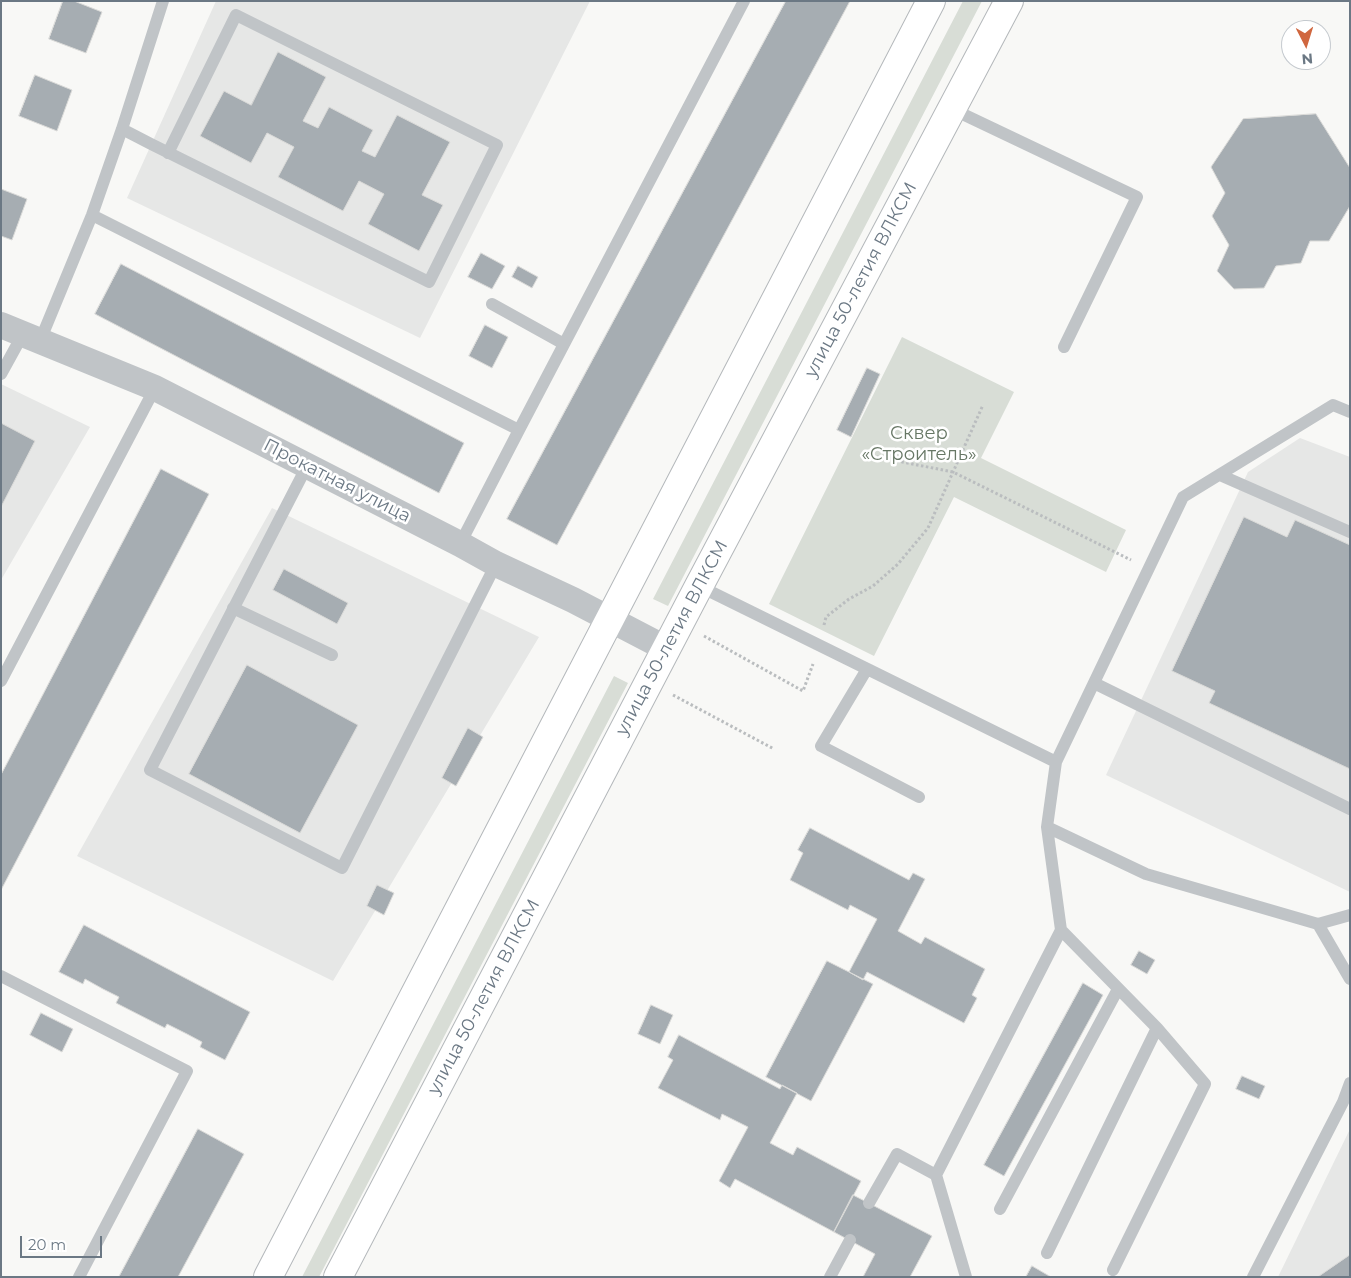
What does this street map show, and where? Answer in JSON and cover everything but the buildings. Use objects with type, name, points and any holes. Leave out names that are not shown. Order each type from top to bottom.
[{"type":"main road","points":[[268,1277],[931,1]]},
{"type":"main road","name":"улица 50-летия ВЛКСМ","points":[[338,1277],[699,586],[1009,1]]},
{"type":"street","name":"Прокатная улица","points":[[21,333],[155,388],[496,564],[573,600],[667,648]]},
{"type":"lane","points":[[1,374],[21,333],[92,215],[163,1]]},
{"type":"lane","points":[[460,544],[744,1]]},
{"type":"lane","points":[[122,129],[168,153],[429,282],[497,145],[236,15],[168,153]]},
{"type":"lane","points":[[952,109],[1137,197],[1064,347]]},
{"type":"lane","points":[[92,215],[519,430]]},
{"type":"lane","points":[[492,304],[564,344]]},
{"type":"lane","points":[[1,681],[155,388]]},
{"type":"lane","points":[[966,1277],[936,1175],[1061,930],[1047,827],[1056,762],[1184,497],[1334,405],[1350,412]]},
{"type":"lane","points":[[307,466],[150,770],[342,868],[496,564]]},
{"type":"lane","points":[[1220,475],[1350,532]]},
{"type":"lane","points":[[699,586],[1056,762]]},
{"type":"lane","points":[[233,608],[332,655]]},
{"type":"lane","points":[[867,669],[821,746],[919,798]]},
{"type":"lane","points":[[1094,683],[1350,809]]},
{"type":"lane","points":[[1047,827],[1146,874],[1318,924],[1350,915]]},
{"type":"lane","points":[[1318,924],[1350,979]]},
{"type":"lane","points":[[1061,930],[1157,1028],[1205,1084],[1113,1270]]},
{"type":"lane","points":[[1,976],[188,1071],[78,1277]]},
{"type":"lane","points":[[1000,1209],[1118,989]]},
{"type":"lane","points":[[1047,1253],[1157,1028]]},
{"type":"lane","points":[[1253,1277],[1343,1102],[1350,1083]]},
{"type":"lane","points":[[869,1203],[897,1154],[936,1175]]},
{"type":"lane","points":[[830,1277],[850,1240]]},
{"type":"path","points":[[703,636],[803,691],[820,646],[826,617],[849,599],[873,586],[898,564],[928,528],[983,405]]},
{"type":"path","points":[[867,455],[953,472],[1149,569]]},
{"type":"path","points":[[667,692],[774,749]]},
{"type":"shaded area","points":[[216,1],[590,1],[420,338],[127,198]]},
{"type":"shaded area","points":[[1,384],[90,427],[1,580]]},
{"type":"shaded area","points":[[1300,438],[1350,457],[1350,892],[1106,775],[1248,472]]},
{"type":"shaded area","points":[[272,508],[539,637],[333,981],[77,856]]},
{"type":"shaded area","points":[[1350,1129],[1350,1277],[1278,1277]]},
{"type":"green space","points":[[963,1],[982,1],[668,606],[653,599]]},
{"type":"green space","name":"Сквер «Cтроитель»","points":[[902,337],[1014,392],[981,458],[1126,530],[1106,572],[954,497],[874,656],[769,604]]},
{"type":"green space","points":[[614,676],[628,683],[319,1277],[302,1277]]}]
